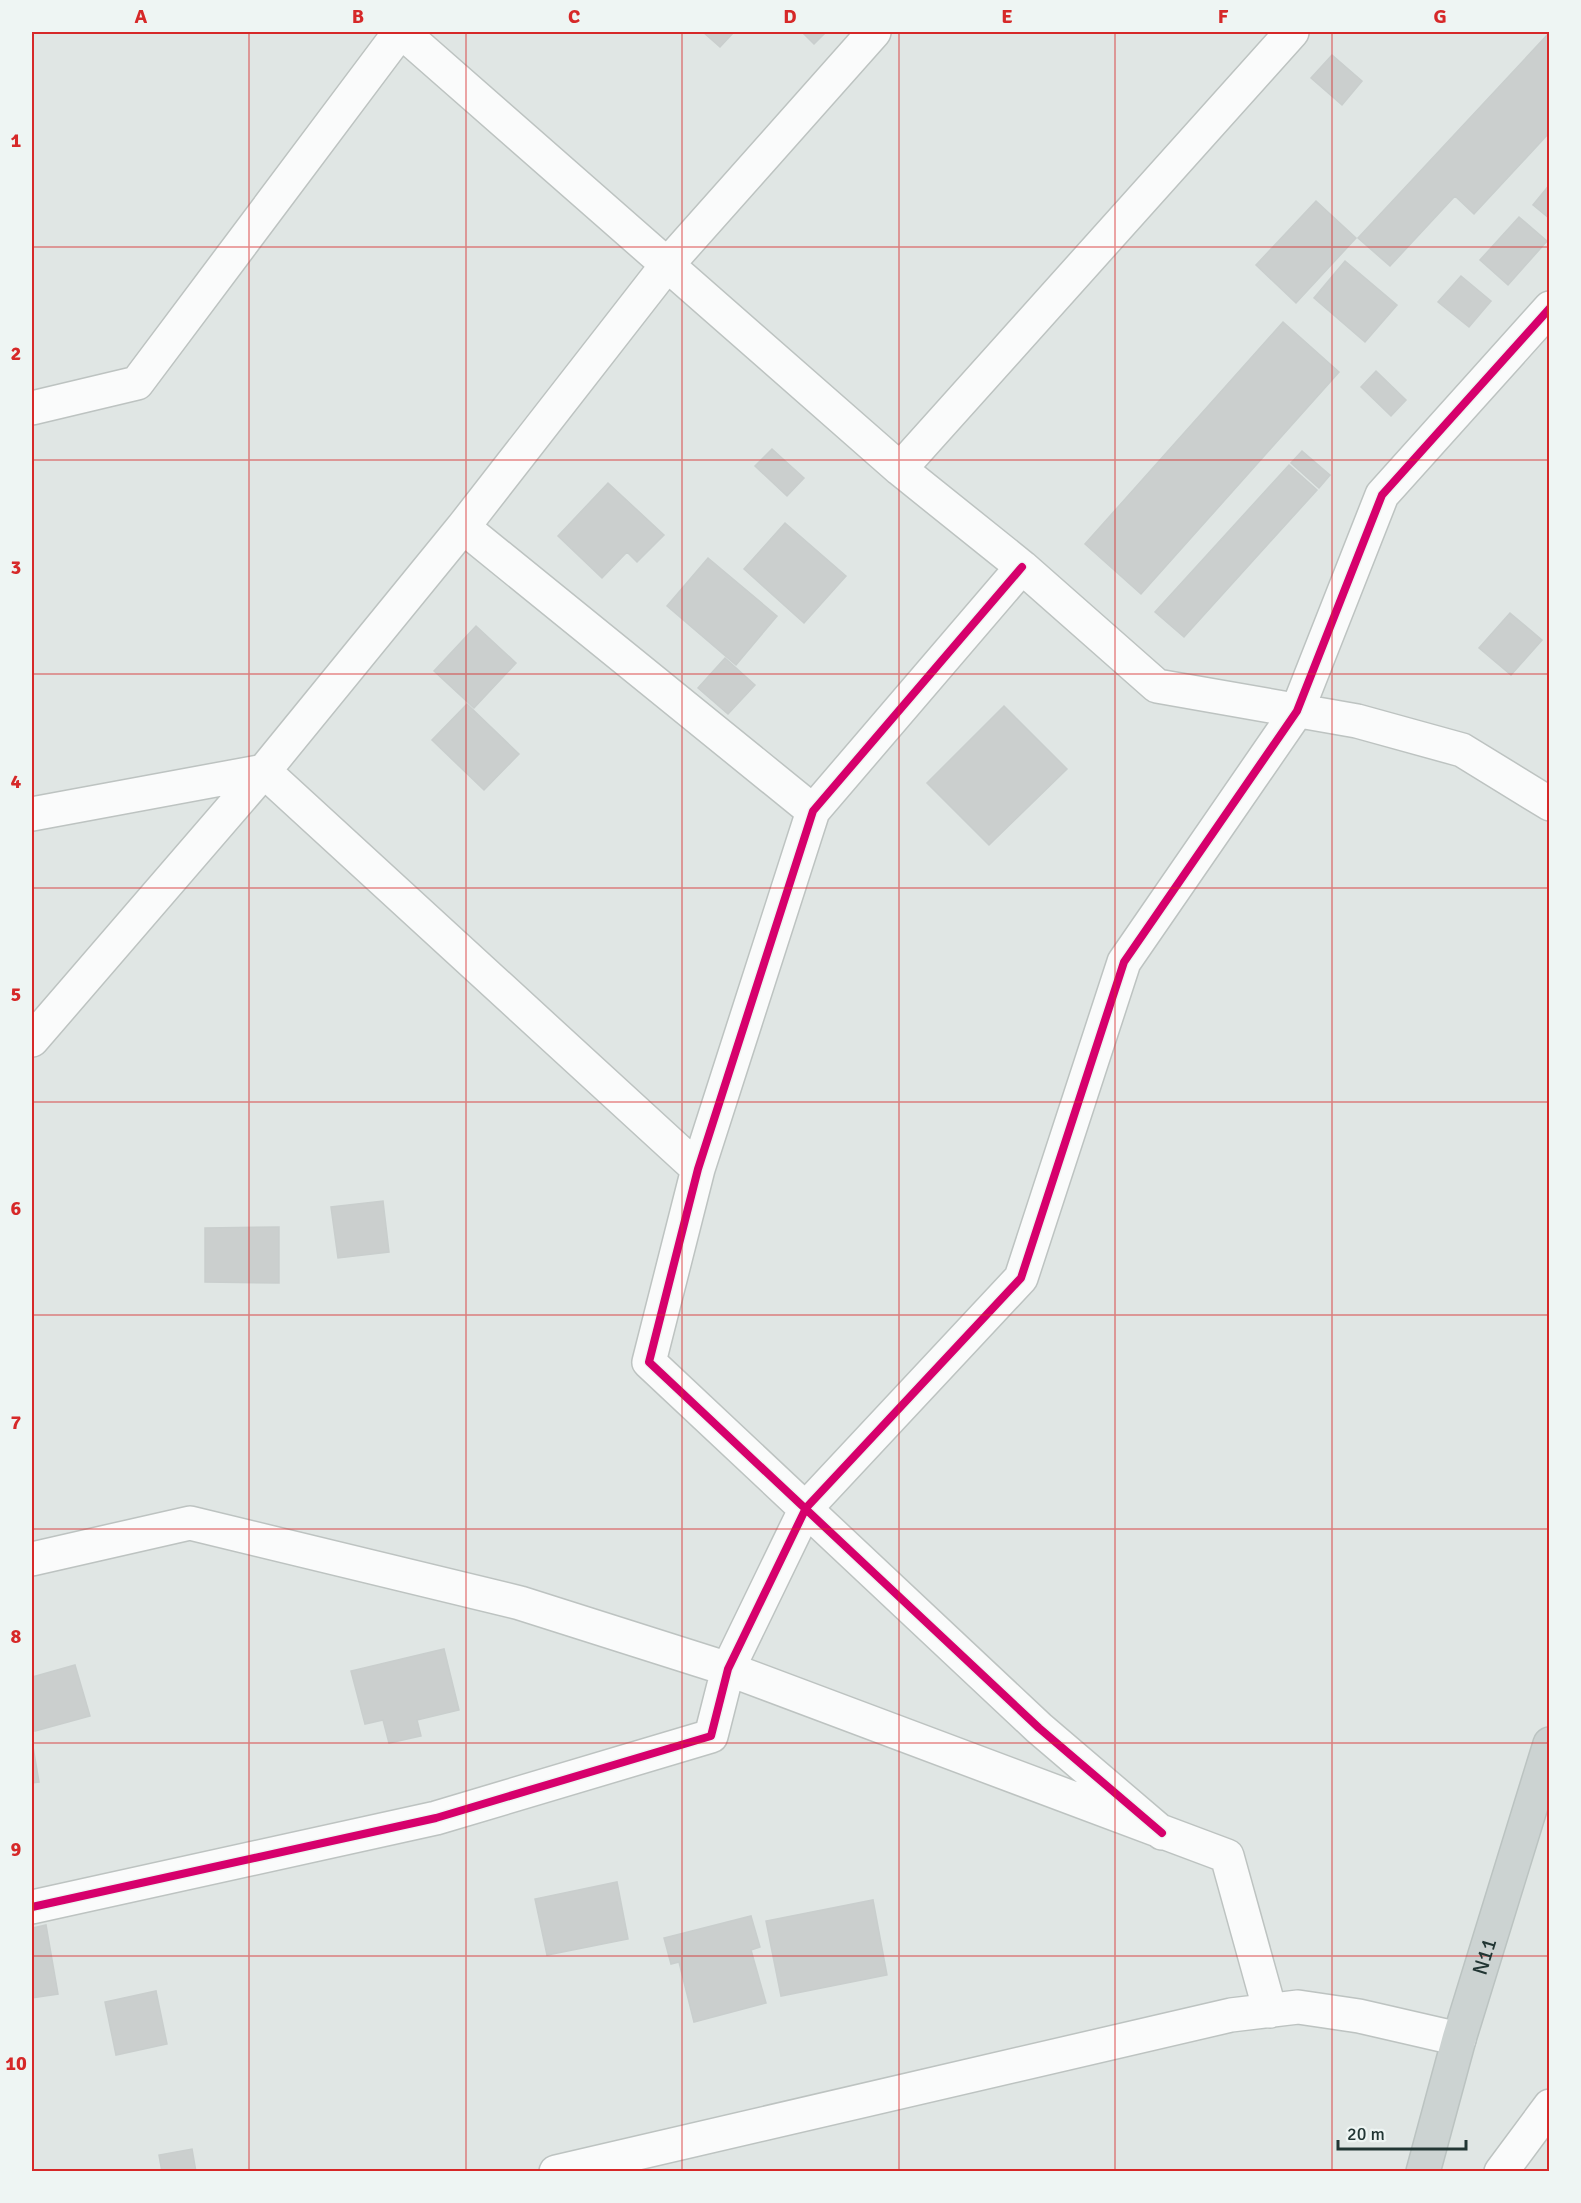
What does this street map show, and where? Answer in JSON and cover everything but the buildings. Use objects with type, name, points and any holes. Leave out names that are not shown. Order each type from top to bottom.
[{"type":"main road","name":"N11","points":[[1423,2172],[1459,2039],[1550,1744]]},
{"type":"street","points":[[32,408],[137,383],[401,32],[900,469],[1022,567],[1157,686],[1357,721],[1462,750],[1550,804]]},
{"type":"street","points":[[32,1040],[264,771],[463,527],[667,264],[874,32]]},
{"type":"street","points":[[900,469],[1292,32]]},
{"type":"street","points":[[32,1907],[436,1818],[711,1736],[728,1669],[806,1508],[1021,1278],[1124,962],[1297,711],[1382,495],[1550,308]]},
{"type":"street","points":[[463,527],[813,811]]},
{"type":"street","points":[[1022,567],[813,811],[698,1169],[649,1362],[1039,1728],[1162,1833]]},
{"type":"street","points":[[32,814],[264,771]]},
{"type":"street","points":[[264,771],[698,1169]]},
{"type":"street","points":[[32,1559],[190,1523],[520,1603],[728,1669],[1227,1856],[1270,2011]]},
{"type":"street","points":[[556,2172],[1231,2015],[1298,2007],[1359,2016],[1459,2039]]},
{"type":"street","points":[[1501,2172],[1550,2106]]},
{"type":"cycle path","points":[[32,1907],[436,1818],[711,1736],[728,1669],[806,1508],[1021,1278],[1124,962],[1297,711],[1382,495],[1550,308]]},
{"type":"cycle path","points":[[1022,567],[813,811],[698,1169],[649,1362],[1039,1728],[1162,1833]]}]
